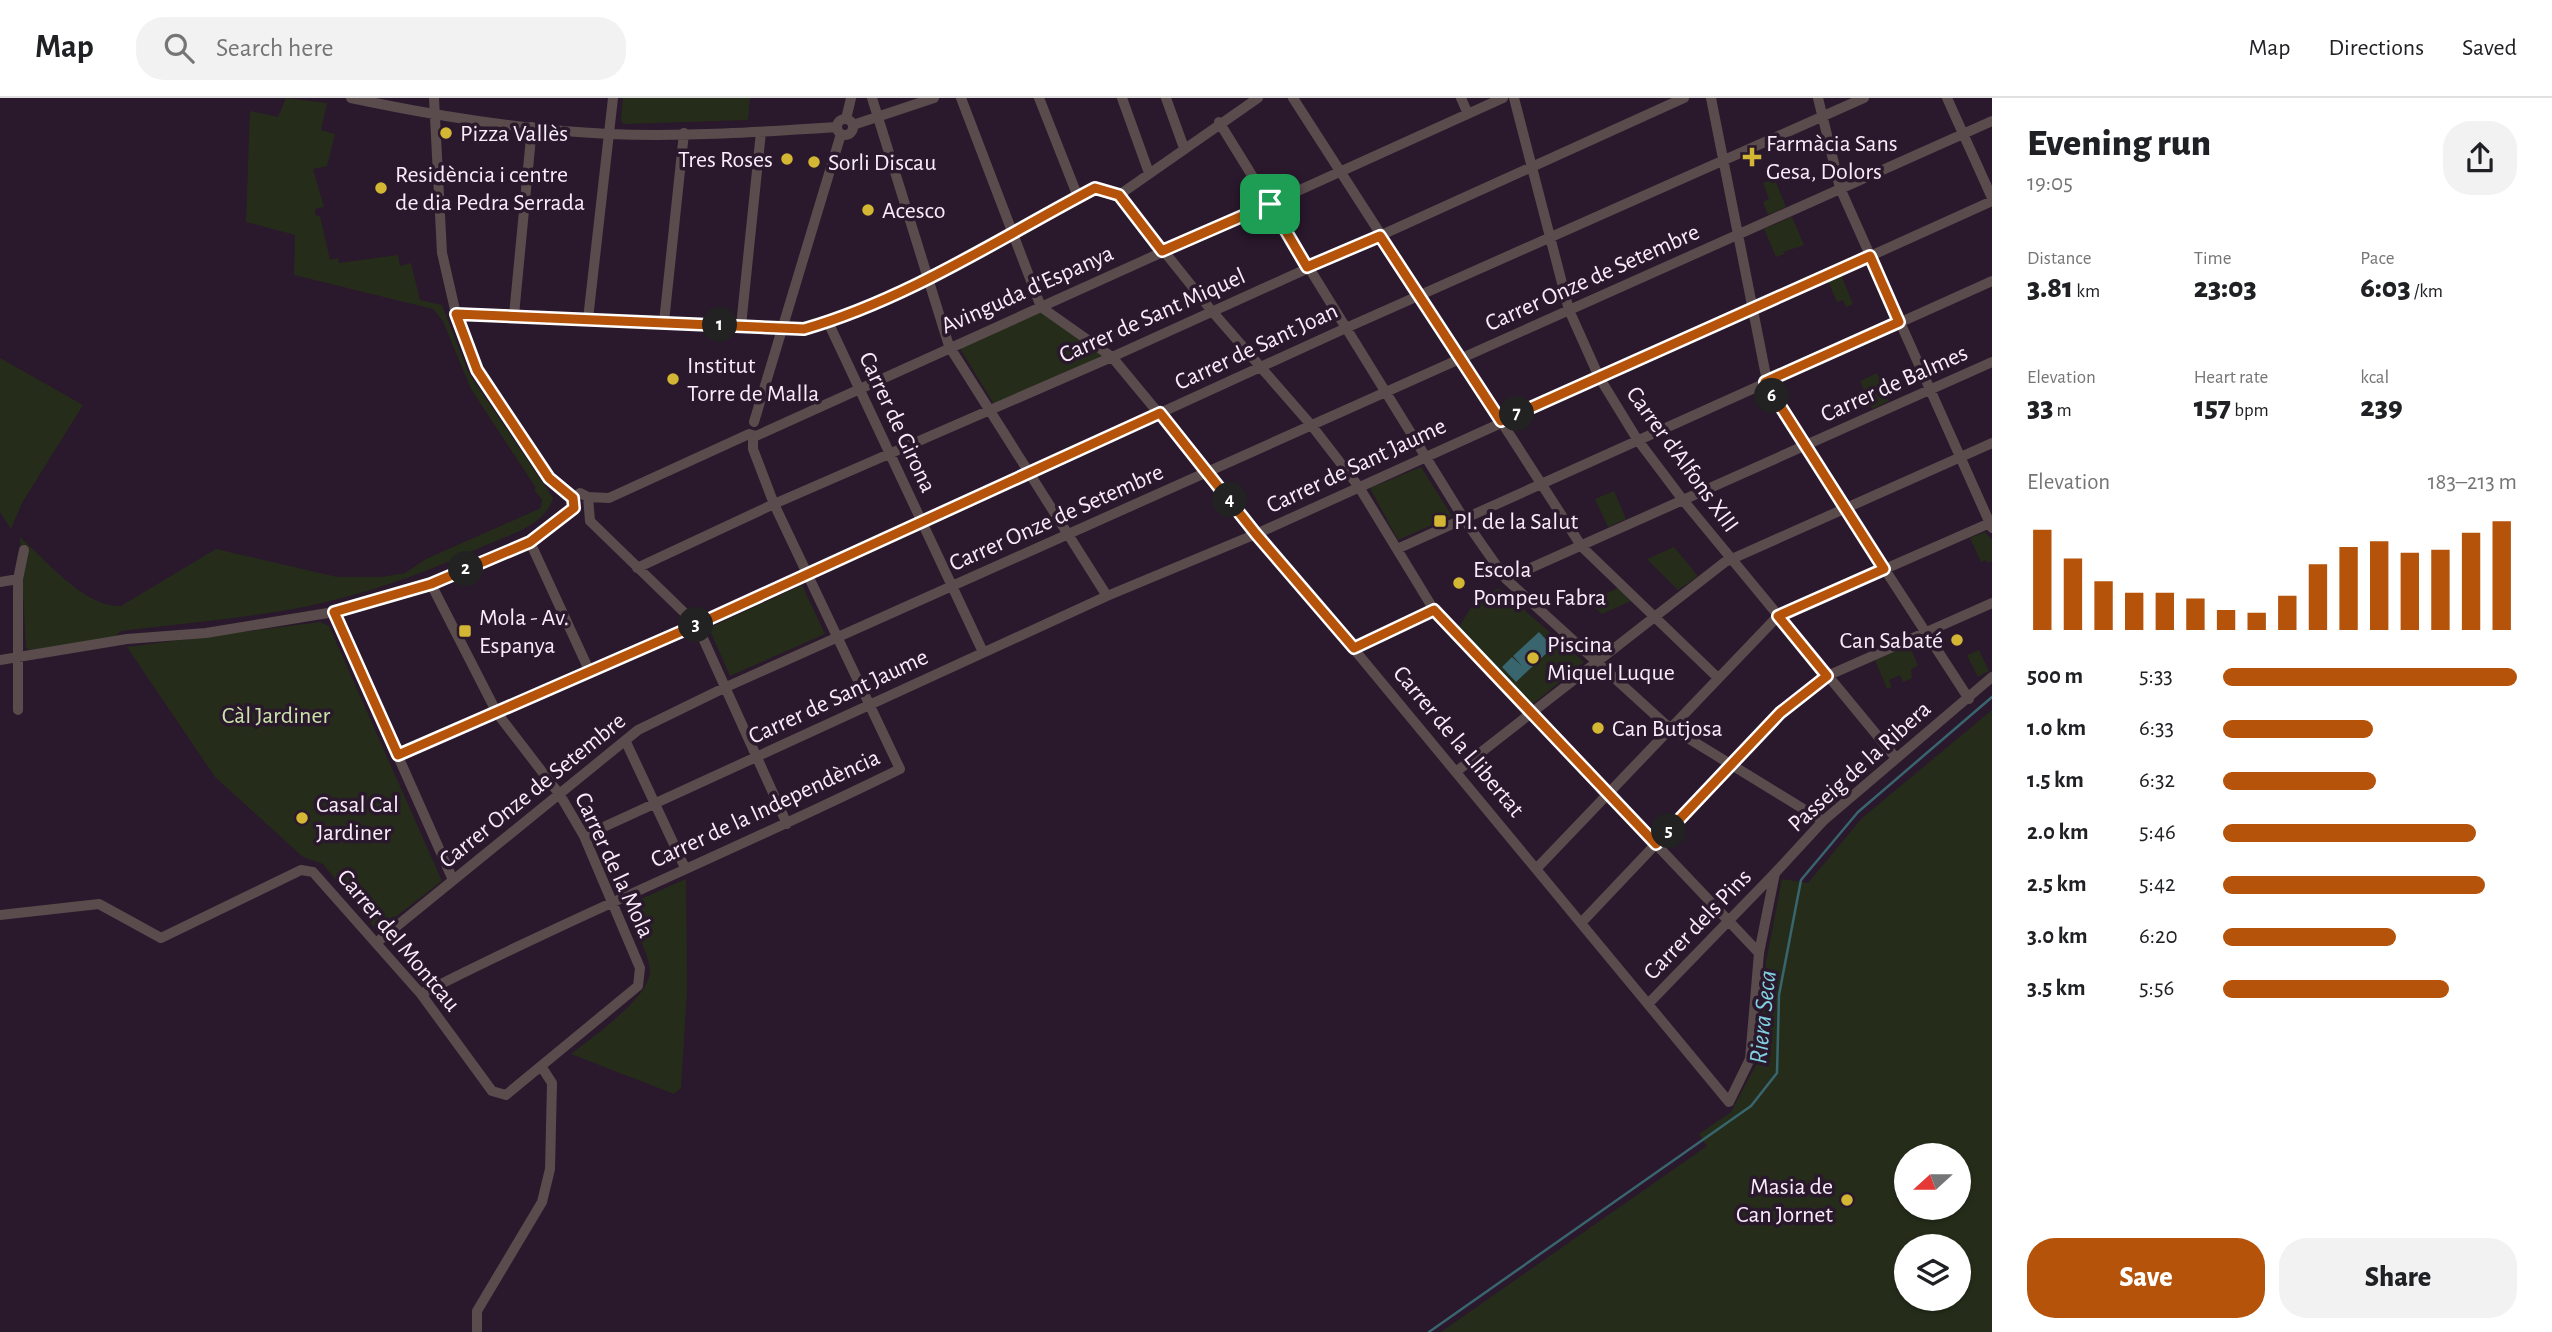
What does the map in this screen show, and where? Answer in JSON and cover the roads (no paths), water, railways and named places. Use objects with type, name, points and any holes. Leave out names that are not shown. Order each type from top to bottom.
[{"type":"street","points":[[351,98],[434,116],[610,134],[839,130],[850,133],[851,98]]},
{"type":"street","points":[[434,98],[442,253],[456,314],[477,370],[549,478],[583,510],[587,502]]},
{"type":"street","points":[[588,319],[613,98]]},
{"type":"street","points":[[872,98],[949,346],[1030,470],[1107,596]]},
{"type":"street","points":[[849,122],[879,118],[934,98]]},
{"type":"street","points":[[961,98],[1041,307]]},
{"type":"street","points":[[1039,98],[1078,197]]},
{"type":"street","points":[[1122,98],[1149,173]]},
{"type":"street","points":[[1166,98],[1184,148]]},
{"type":"street","points":[[1293,98],[1338,173],[1421,296],[1582,547],[1718,678]]},
{"type":"street","points":[[1461,98],[1468,114]]},
{"type":"street","name":"Avinguda d'Espanya","points":[[587,502],[610,498],[1503,98]]},
{"type":"street","name":"Carrer d'Alfons XIII","points":[[1514,98],[1569,310],[1598,377],[1637,439],[1683,500],[1895,757]]},
{"type":"street","name":"Carrer de Sant Miquel","points":[[636,568],[989,409],[1112,357],[1684,98]]},
{"type":"street","points":[[1711,98],[1765,382],[1969,699]]},
{"type":"street","points":[[1538,867],[1778,616],[1991,525],[1840,188],[1818,98]]},
{"type":"street","name":"Carrer de Sant Joan","points":[[398,755],[696,625],[1030,470],[1864,98]]},
{"type":"street","points":[[1947,98],[1992,200]]},
{"type":"street","points":[[1119,195],[1254,99]]},
{"type":"street","name":"Carrer Onze de Setembre","points":[[376,943],[638,730],[724,688],[1992,121]]},
{"type":"street","points":[[1219,122],[1464,519],[1506,579],[1670,728],[1823,821]]},
{"type":"street","points":[[514,315],[533,127]]},
{"type":"street","points":[[839,130],[754,422],[747,425],[754,434],[753,449],[775,504],[870,706]]},
{"type":"street","points":[[741,326],[761,132]]},
{"type":"street","points":[[664,322],[684,133]]},
{"type":"street","points":[[456,314],[804,329],[828,322],[930,278],[1095,188],[1119,195],[1211,310],[1312,426],[1359,487],[1434,610],[1759,953]]},
{"type":"street","name":"Carrer de Sant Jaume","points":[[584,836],[983,652],[1107,596],[1256,534],[1992,200]]},
{"type":"street","points":[[1396,549],[1992,281]]},
{"type":"street","name":"Carrer de la Llibertat","points":[[1041,307],[1112,357],[1256,534],[1538,867],[1729,1102],[1750,1059],[1759,953]]},
{"type":"street","name":"Carrer de Girona","points":[[828,322],[983,652]]},
{"type":"street","name":"Carrer de Balmes","points":[[1506,579],[1992,362]]},
{"type":"street","points":[[1457,771],[1731,558],[1992,443]]},
{"type":"street","points":[[0,660],[127,639],[205,633],[334,612],[431,584],[530,542],[574,503],[580,493],[587,502],[590,520],[696,625],[787,824]]},
{"type":"street","points":[[530,542],[589,670]]},
{"type":"street","points":[[18,710],[18,579],[24,550]]},
{"type":"street","points":[[0,582],[18,579]]},
{"type":"street","name":"Carrer de la Mola","points":[[431,584],[497,713],[560,795],[584,836],[640,968],[638,986],[506,1095]]},
{"type":"street","points":[[1582,922],[1780,713],[1827,676],[1992,603]]},
{"type":"street","points":[[1354,648],[1434,610]]},
{"type":"street","points":[[334,612],[453,880]]},
{"type":"street","name":"Passeig de la Ribera","points":[[1775,873],[1823,821],[1992,677]]},
{"type":"street","name":"Carrer de la Independència","points":[[421,994],[900,769],[870,706]]},
{"type":"street","points":[[626,741],[685,868]]},
{"type":"street","name":"Carrer del Montcau","points":[[0,915],[99,904],[161,938],[301,870],[313,872],[421,994],[492,1091],[506,1095]]},
{"type":"street","points":[[1759,953],[1775,873]]},
{"type":"street","name":"Carrer dels Pins","points":[[1649,1003],[1775,873]]},
{"type":"street","points":[[477,1332],[477,1311],[542,1202],[550,1169],[552,1083],[541,1066]]},
{"type":"waterway","name":"Riera Seca","points":[[1429,1332],[1751,1106],[1777,1073],[1779,995],[1801,880],[1858,812],[1992,697]]},
{"type":"place","name":"Pizza Vallès","points":[[446,133]]},
{"type":"place","name":"Farmàcia Sans Gesa, Dolors","points":[[1752,157]]},
{"type":"place","name":"Tres Roses","points":[[787,159]]},
{"type":"place","name":"Sorli Discau","points":[[814,162]]},
{"type":"place","name":"Residència i centre de dia Pedra Serrada","points":[[381,188]]},
{"type":"place","name":"Acesco","points":[[868,210]]},
{"type":"place","name":"Institut Torre de Malla","points":[[673,379]]},
{"type":"place","name":"Pl. de la Salut","points":[[1440,521]]},
{"type":"place","name":"Escola Pompeu Fabra","points":[[1459,583]]},
{"type":"place","name":"Mola - Av. Espanya","points":[[465,631]]},
{"type":"place","name":"Can Sabaté","points":[[1957,640]]},
{"type":"place","name":"Piscina Miquel Luque","points":[[1533,658]]},
{"type":"place","name":"Can Butjosa","points":[[1598,728]]},
{"type":"place","name":"Casal Cal Jardiner","points":[[302,818]]},
{"type":"place","name":"Masia de Can Jornet","points":[[1847,1200]]},
{"type":"park label","name":"Càl Jardiner","points":[[276,715]]}]
